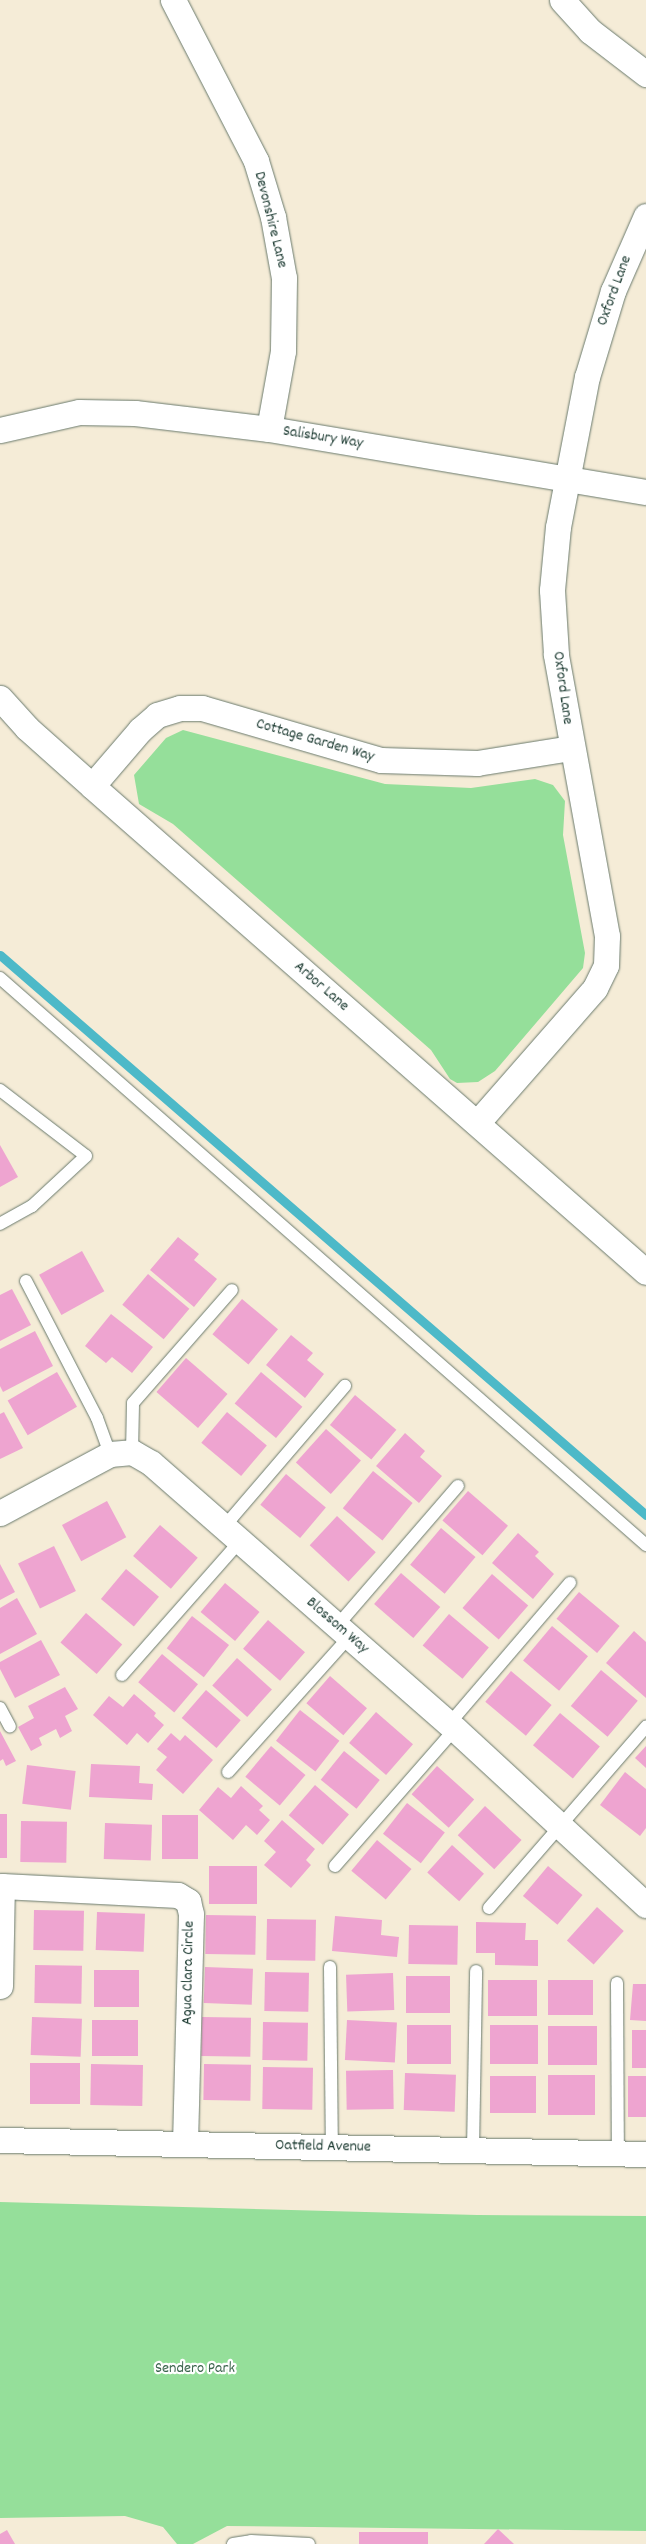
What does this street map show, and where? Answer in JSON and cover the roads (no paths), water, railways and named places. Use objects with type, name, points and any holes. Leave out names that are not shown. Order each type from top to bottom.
[{"type":"street","name":"Devonshire Lane","points":[[173,0],[256,161],[273,217],[284,278],[284,314],[283,351],[269,429]]},
{"type":"street","points":[[562,0],[590,31],[646,74]]},
{"type":"street","name":"Oxford Lane","points":[[477,1124],[595,988],[606,965],[607,936],[571,748],[556,654],[552,590],[558,527],[587,377],[613,291],[646,216]]},
{"type":"street","name":"Salisbury Way","points":[[0,430],[79,412],[135,412],[269,429],[646,492]]},
{"type":"street","name":"Arbor Lane","points":[[0,698],[28,728],[92,786],[646,1272]]},
{"type":"street","name":"Cottage Garden Way","points":[[92,786],[140,730],[158,715],[180,708],[202,708],[380,760],[477,763],[571,748]]},
{"type":"street","points":[[0,1513],[121,1453]]},
{"type":"street","name":"Blossom Way","points":[[121,1453],[151,1463],[452,1727],[646,1905]]},
{"type":"street","points":[[0,1986],[1,1886]]},
{"type":"street","name":"Agua Clara Circle","points":[[1,1886],[178,1895],[188,1901],[191,1914],[185,2144]]},
{"type":"street","name":"Oatfield Avenue","points":[[0,2140],[646,2154]]},
{"type":"lane","points":[[0,978],[646,1545]]},
{"type":"lane","points":[[0,1090],[86,1156],[32,1206],[0,1224]]},
{"type":"lane","points":[[26,1281],[97,1418],[121,1453]]},
{"type":"lane","points":[[121,1453],[132,1403],[232,1290]]},
{"type":"lane","points":[[122,1675],[345,1386]]},
{"type":"lane","points":[[228,1772],[458,1486]]},
{"type":"lane","points":[[335,1866],[570,1583]]},
{"type":"lane","points":[[0,1708],[10,1727]]},
{"type":"lane","points":[[489,1908],[646,1727]]},
{"type":"lane","points":[[330,1967],[332,2147]]},
{"type":"lane","points":[[473,2150],[476,1971]]},
{"type":"lane","points":[[617,1983],[618,2153]]},
{"type":"lane","points":[[233,2544],[251,2541],[309,2544]]},
{"type":"waterway","points":[[0,955],[646,1515]]},
{"type":"park label","name":"Sendero Park","points":[[195,2369]]}]
